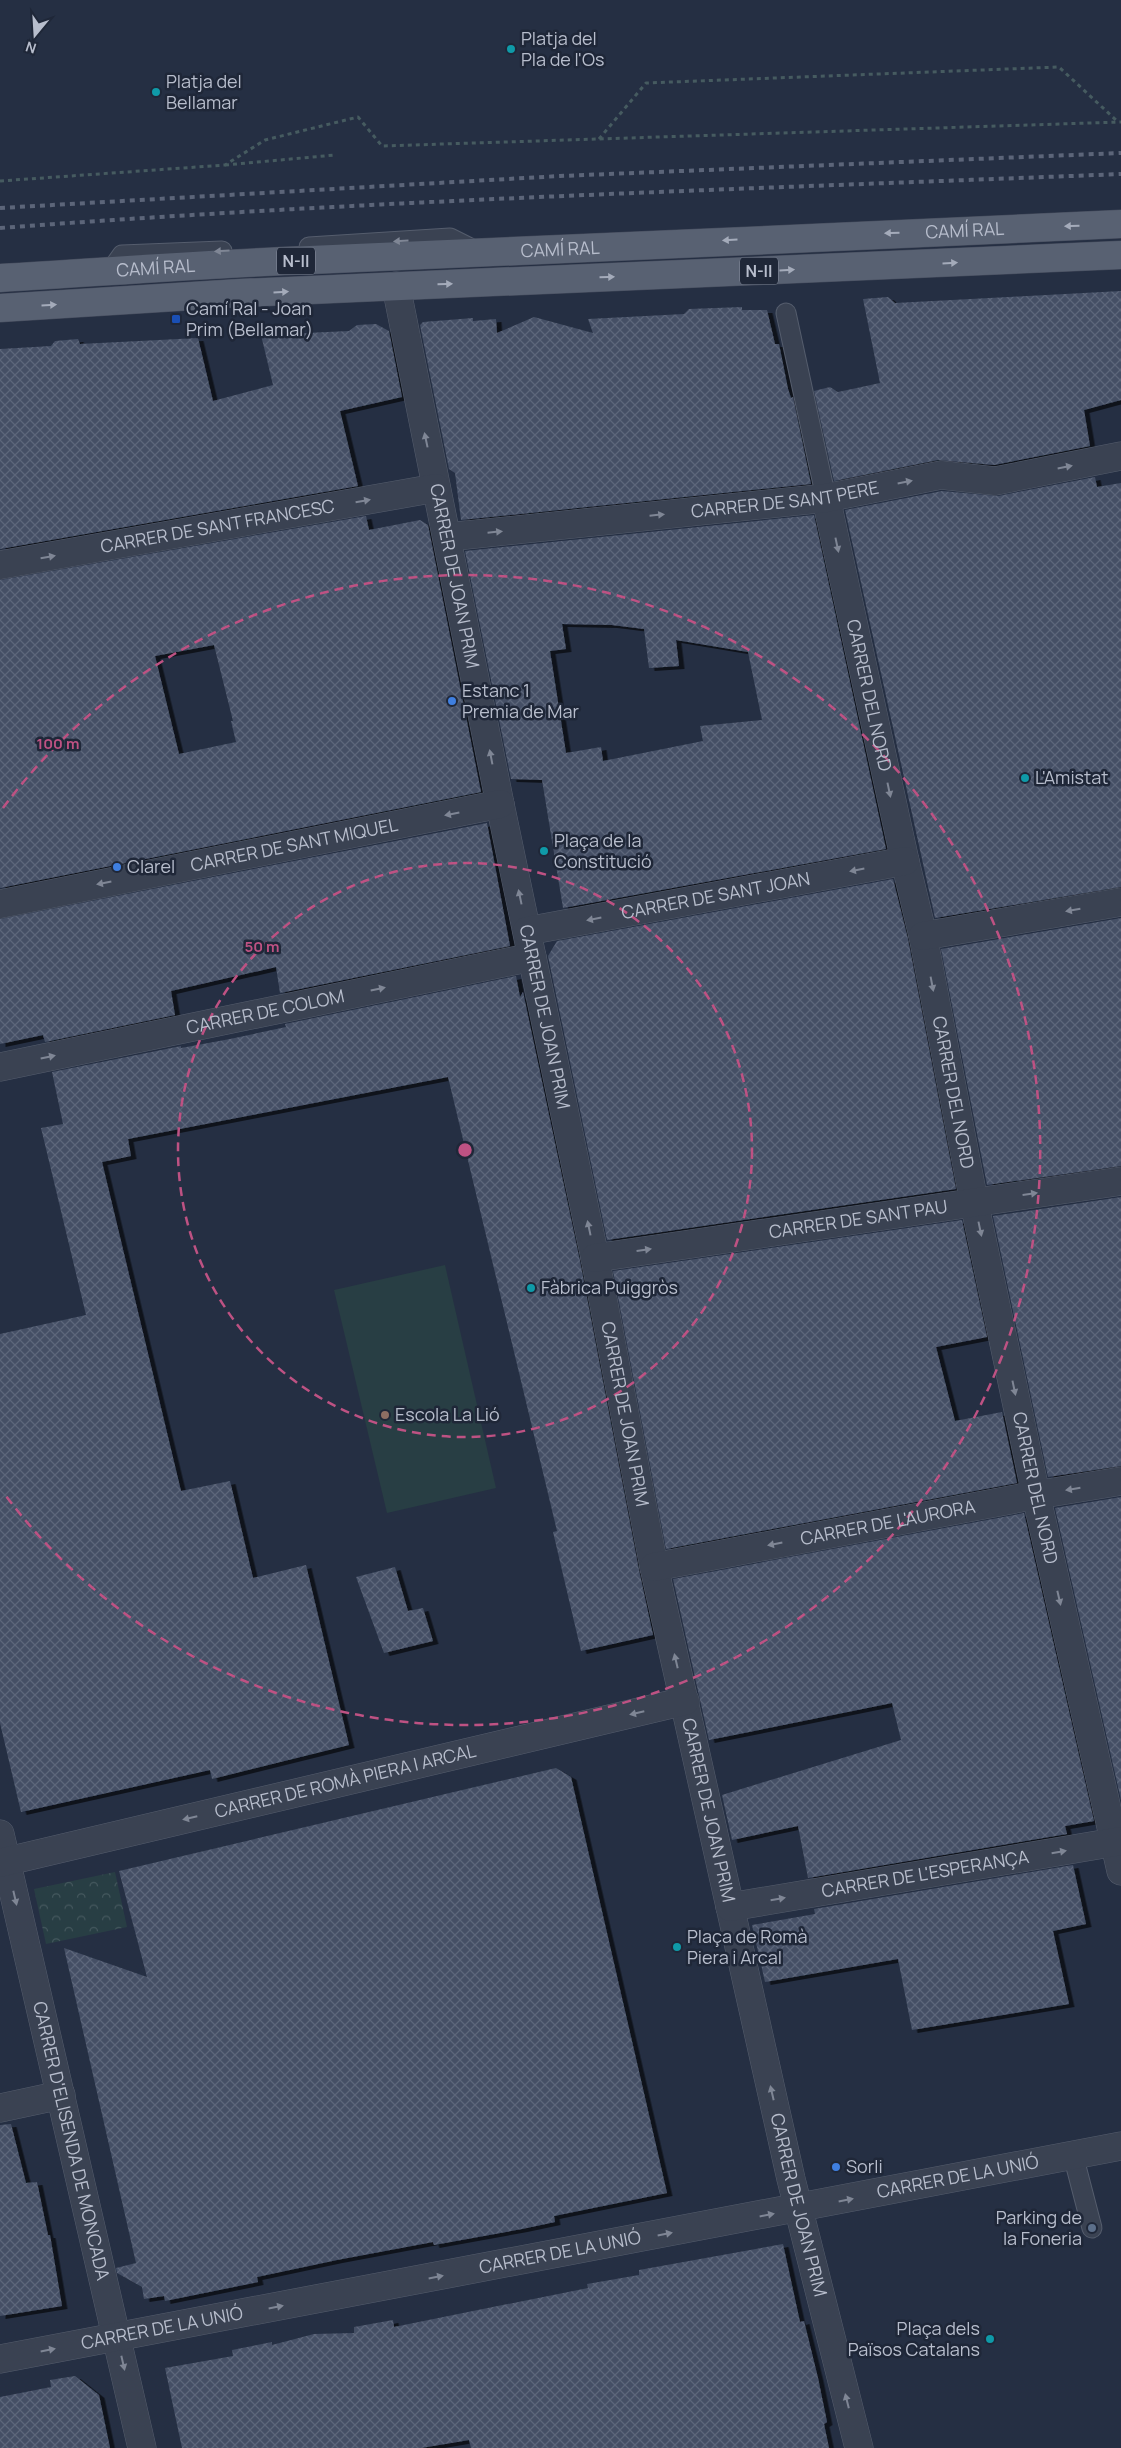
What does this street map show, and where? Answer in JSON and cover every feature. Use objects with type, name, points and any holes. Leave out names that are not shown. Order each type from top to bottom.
[{"type":"main road","name":"CAMÍ RAL","points":[[0,278],[308,260],[768,238],[1121,224]]},
{"type":"main road","name":"CAMÍ RAL","points":[[0,308],[396,286],[1121,255]]},
{"type":"street","name":"CARRER DE JOAN PRIM","points":[[396,286],[500,804],[595,1258],[654,1567],[798,2209],[859,2448]]},
{"type":"street","name":"CARRER DE SANT PERE","points":[[447,538],[826,498],[942,475],[995,481],[1121,456]]},
{"type":"street","name":"CARRER DE SANT FRANCESC","points":[[0,565],[436,488]]},
{"type":"street","name":"CARRER DEL NORD","points":[[826,498],[923,936],[974,1202],[1036,1495],[1118,1842],[1121,1871]]},
{"type":"street","name":"CARRER DE SANT MIQUEL","points":[[0,904],[500,804]]},
{"type":"street","name":"CARRER DE SANT JOAN","points":[[530,944],[905,861]]},
{"type":"street","points":[[923,936],[1121,902]]},
{"type":"street","name":"CARRER DE COLOM","points":[[0,1067],[530,944]]},
{"type":"street","name":"CARRER DE SANT PAU","points":[[595,1258],[1121,1181]]},
{"type":"street","name":"CARRER DE L'AURORA","points":[[654,1567],[1036,1495],[1121,1481]]},
{"type":"street","name":"CARRER DE ROMÀ PIERA I ARCAL","points":[[3,1862],[685,1702]]},
{"type":"street","name":"CARRER D'ELISENDA DE MONCADA","points":[[0,1834],[3,1862],[60,2095],[142,2448]]},
{"type":"street","name":"CARRER DE L'ESPERANÇA","points":[[730,1907],[1118,1842]]},
{"type":"street","points":[[0,2108],[60,2095]]},
{"type":"street","name":"CARRER DE LA UNIÓ","points":[[0,2359],[798,2209],[1121,2146]]},
{"type":"lane","name":"CARRER DEL NORD","points":[[786,313],[826,498]]},
{"type":"lane","points":[[1073,2155],[1092,2228]]},
{"type":"path","points":[[599,139],[646,82],[1059,67],[1119,122]]},
{"type":"path","points":[[225,165],[265,140],[358,117],[382,146],[1119,122]]},
{"type":"path","points":[[0,181],[335,155]]},
{"type":"green space","points":[[445,1265],[496,1488],[387,1513],[334,1290]]},
{"type":"green space","points":[[115,1872],[127,1927],[46,1944],[34,1889]]},
{"type":"building","points":[[1121,291],[1121,400],[1084,410],[1090,446],[994,465],[938,460],[834,481],[814,391],[830,387],[838,392],[880,383],[863,299],[888,297],[895,303]]},
{"type":"building","points":[[742,307],[742,310],[767,310],[775,344],[779,344],[788,389],[791,398],[793,397],[811,484],[461,520],[455,473],[449,469],[420,325],[423,322],[473,318],[473,321],[496,319],[497,333],[534,317],[593,333],[588,319],[684,314],[689,309]]},
{"type":"building","points":[[376,324],[389,331],[402,397],[340,411],[358,486],[0,549],[0,349],[51,346],[55,341],[78,339],[80,344],[198,338],[213,401],[273,385],[261,335],[349,331],[357,325]]},
{"type":"building","points":[[1095,477],[1097,487],[1121,483],[1121,887],[935,918],[845,510],[942,491],[998,496]]},
{"type":"building","points":[[814,515],[886,849],[563,908],[542,780],[511,779],[465,551]],"holes":[[[562,624],[612,625],[644,629],[649,668],[679,666],[676,640],[748,652],[762,720],[700,726],[703,741],[603,761],[601,747],[566,753],[550,651],[566,649]]]},
{"type":"building","points":[[366,516],[369,530],[420,520],[428,525],[481,792],[0,888],[0,580]],"holes":[[[214,645],[233,721],[231,721],[236,742],[179,754],[155,656]]]},
{"type":"building","points":[[487,823],[510,946],[280,993],[276,967],[171,991],[175,1015],[45,1042],[43,1035],[0,1044],[0,919]]},
{"type":"building","points":[[893,879],[908,939],[956,1189],[607,1240],[548,956],[557,941]]},
{"type":"building","points":[[1121,918],[1121,1166],[987,1185],[941,949]]},
{"type":"building","points":[[516,976],[520,997],[523,992],[580,1261],[653,1635],[581,1651],[553,1532],[557,1531],[448,1077],[128,1139],[131,1156],[102,1162],[181,1491],[230,1481],[253,1578],[306,1565],[349,1745],[212,1779],[210,1770],[21,1812],[0,1723],[0,1334],[86,1315],[41,1128],[63,1124],[52,1072],[181,1046],[181,1048],[230,1039],[286,1027],[285,1024]]},
{"type":"building","points":[[1121,1197],[1121,1466],[1048,1477],[993,1216]]},
{"type":"building","points":[[962,1220],[987,1337],[936,1347],[955,1421],[1002,1412],[1017,1483],[666,1549],[613,1271]]},
{"type":"building","points":[[1121,1497],[1121,1800],[1055,1508]]},
{"type":"building","points":[[1024,1513],[1094,1821],[1065,1826],[1067,1834],[808,1878],[798,1826],[732,1840],[722,1795],[901,1740],[892,1703],[709,1740],[673,1579]]},
{"type":"building","points":[[395,1567],[408,1611],[423,1608],[433,1641],[384,1653],[356,1577]]},
{"type":"building","points":[[556,1768],[571,1777],[667,2193],[554,2216],[555,2222],[522,2229],[434,2245],[433,2242],[337,2260],[257,2277],[258,2282],[165,2301],[164,2296],[144,2299],[142,2287],[117,2273],[116,2268],[136,2263],[64,1948],[147,1977],[119,1871]]},
{"type":"building","points":[[1073,1865],[1086,1924],[1053,1931],[1069,2004],[912,2030],[898,1959],[765,1982],[752,1925],[815,1914],[814,1909]]},
{"type":"building","points":[[11,2124],[26,2183],[37,2182],[48,2235],[50,2235],[62,2306],[0,2316],[0,2125]]},
{"type":"building","points":[[783,2244],[800,2322],[804,2321],[818,2378],[827,2422],[824,2424],[829,2448],[471,2448],[469,2440],[421,2448],[182,2448],[165,2368],[233,2356],[232,2350],[272,2342],[272,2345],[314,2334],[354,2333],[354,2327],[393,2320],[394,2327],[588,2288],[587,2284],[639,2275],[639,2270]]},
{"type":"building","points":[[75,2376],[99,2395],[110,2448],[0,2448],[0,2397],[51,2387],[50,2380]]},
{"type":"railway","points":[[0,208],[560,176],[1121,153]]},
{"type":"railway","points":[[0,228],[140,218],[420,203],[1121,174]]},
{"type":"place","name":"Platja del Pla de l'Os","points":[[511,49]]},
{"type":"place","name":"Platja del Bellamar","points":[[156,92]]},
{"type":"place","name":"Camí Ral - Joan Prim (Bellamar)","points":[[176,319]]},
{"type":"place","name":"Estanc 1 Premia de Mar","points":[[452,701]]},
{"type":"place","name":"L'Amistat","points":[[1025,778]]},
{"type":"place","name":"Plaça de la Constitució","points":[[544,851]]},
{"type":"place","name":"Clarel","points":[[117,867]]},
{"type":"place","name":"Fàbrica Puiggròs","points":[[531,1288]]},
{"type":"place","name":"Escola La Lió","points":[[385,1415]]},
{"type":"place","name":"Plaça de Romà Piera i Arcal","points":[[677,1947]]},
{"type":"place","name":"Sorli","points":[[836,2167]]},
{"type":"place","name":"Parking de la Foneria","points":[[1092,2228]]},
{"type":"place","name":"Plaça dels Països Catalans","points":[[990,2339]]}]
